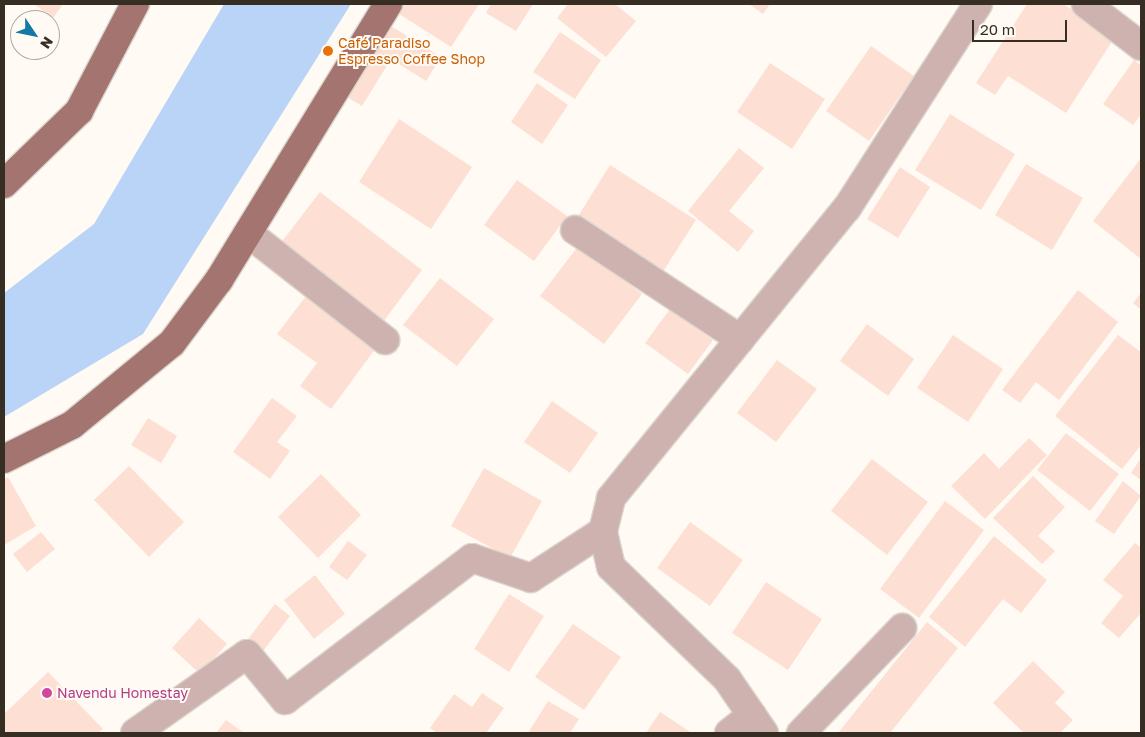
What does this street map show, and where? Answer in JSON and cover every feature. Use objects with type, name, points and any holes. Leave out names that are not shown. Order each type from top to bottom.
[{"type":"main road","points":[[6,179],[79,111],[135,4]]},
{"type":"main road","points":[[4,459],[72,425],[172,343],[248,233],[388,4]]},
{"type":"street","points":[[729,733],[758,724],[727,679],[611,567],[602,531],[611,498],[847,208],[978,4]]},
{"type":"street","points":[[1086,4],[1141,46]]},
{"type":"street","points":[[575,230],[740,339]]},
{"type":"street","points":[[248,233],[384,340]]},
{"type":"street","points":[[135,733],[247,654],[285,700],[472,558],[531,578],[602,531]]},
{"type":"street","points":[[801,733],[902,628]]},
{"type":"water","points":[[224,4],[351,4],[143,334],[4,417],[4,293],[94,224]]},
{"type":"building","points":[[34,4],[63,4],[59,10],[42,10]]},
{"type":"building","points":[[405,4],[479,4],[451,47],[399,14]]},
{"type":"building","points":[[491,4],[533,4],[516,31],[486,13]]},
{"type":"building","points":[[568,4],[615,4],[636,21],[606,57],[557,18]]},
{"type":"building","points":[[749,4],[770,4],[763,14]]},
{"type":"building","points":[[1027,4],[1063,4],[1115,37],[1066,113],[1008,76],[995,95],[976,83]]},
{"type":"building","points":[[386,23],[441,57],[426,81],[391,59],[362,106],[342,94]]},
{"type":"building","points":[[560,32],[601,60],[575,99],[533,72]]},
{"type":"building","points":[[871,46],[914,76],[869,141],[826,111]]},
{"type":"building","points":[[1134,60],[1141,65],[1141,114],[1133,125],[1103,104]]},
{"type":"building","points":[[770,63],[825,99],[792,149],[737,112]]},
{"type":"building","points":[[537,83],[568,105],[542,144],[511,122]]},
{"type":"building","points":[[950,114],[1015,154],[981,210],[915,170]]},
{"type":"building","points":[[399,119],[472,167],[431,229],[359,182]]},
{"type":"building","points":[[739,148],[764,168],[729,211],[754,231],[738,252],[688,211]]},
{"type":"building","points":[[1141,158],[1141,259],[1093,221]]},
{"type":"building","points":[[1026,164],[1083,198],[1052,250],[995,215]]},
{"type":"building","points":[[610,165],[696,220],[662,273],[577,218]]},
{"type":"building","points":[[900,167],[930,187],[898,238],[867,219]]},
{"type":"building","points":[[517,180],[567,216],[534,261],[484,225]]},
{"type":"building","points":[[320,192],[422,270],[383,322],[280,244]]},
{"type":"building","points":[[579,245],[642,294],[604,344],[540,296]]},
{"type":"building","points":[[440,278],[494,319],[457,366],[403,325]]},
{"type":"building","points":[[1078,290],[1118,322],[1059,400],[1036,382],[1020,403],[1002,390]]},
{"type":"building","points":[[1141,293],[1141,310],[1133,303]]},
{"type":"building","points":[[306,296],[376,348],[331,409],[300,386],[317,363],[277,334]]},
{"type":"building","points":[[670,309],[713,340],[688,374],[645,343]]},
{"type":"building","points":[[867,324],[914,359],[888,396],[840,361]]},
{"type":"building","points":[[953,335],[1003,369],[968,422],[917,388]]},
{"type":"building","points":[[1118,335],[1141,352],[1141,445],[1122,469],[1055,416]]},
{"type":"building","points":[[777,360],[817,389],[776,442],[737,413]]},
{"type":"building","points":[[272,398],[297,416],[277,442],[290,451],[270,479],[233,452]]},
{"type":"building","points":[[552,401],[598,433],[570,473],[524,442]]},
{"type":"building","points":[[148,418],[177,436],[161,463],[131,445]]},
{"type":"building","points":[[1066,433],[1119,474],[1090,511],[1037,470]]},
{"type":"building","points":[[1029,438],[1047,455],[985,519],[951,486],[984,453],[999,469]]},
{"type":"building","points":[[1141,458],[1141,480],[1131,473]]},
{"type":"building","points":[[872,459],[928,502],[887,555],[831,511]]},
{"type":"building","points":[[129,466],[184,522],[149,557],[94,500]]},
{"type":"building","points":[[484,468],[542,501],[510,558],[451,526]]},
{"type":"building","points":[[321,474],[361,515],[318,558],[278,517]]},
{"type":"building","points":[[1033,476],[1065,507],[1038,536],[1055,551],[1042,564],[993,518]]},
{"type":"building","points":[[8,477],[36,526],[4,545],[4,480]]},
{"type":"building","points":[[1123,481],[1141,496],[1114,534],[1095,521]]},
{"type":"building","points":[[945,501],[984,530],[919,618],[880,589]]},
{"type":"building","points":[[690,522],[743,560],[710,606],[657,568]]},
{"type":"building","points":[[41,532],[55,549],[27,572],[13,554]]},
{"type":"building","points":[[994,536],[1047,580],[1021,613],[1003,599],[965,647],[929,617]]},
{"type":"building","points":[[348,541],[367,555],[347,580],[329,567]]},
{"type":"building","points":[[1135,543],[1141,548],[1141,613],[1119,638],[1101,623],[1123,596],[1103,580]]},
{"type":"building","points":[[315,575],[345,614],[314,639],[284,600]]},
{"type":"building","points":[[766,582],[822,619],[788,670],[732,633]]},
{"type":"building","points":[[509,594],[544,616],[509,672],[474,649]]},
{"type":"building","points":[[275,604],[290,616],[263,651],[248,639]]},
{"type":"building","points":[[199,618],[227,644],[200,674],[172,648]]},
{"type":"building","points":[[927,622],[958,648],[890,733],[838,733]]},
{"type":"building","points":[[573,624],[621,657],[584,710],[535,677]]},
{"type":"building","points":[[1033,661],[1065,692],[1055,703],[1073,720],[1060,733],[1024,733],[993,703]]},
{"type":"building","name":"Navendu Homestay","points":[[48,672],[103,729],[98,733],[4,733],[4,714]]},
{"type":"building","points":[[482,693],[504,708],[486,733],[437,733],[430,728],[454,694],[472,707]]},
{"type":"building","points":[[548,701],[579,719],[570,733],[528,733]]},
{"type":"building","points":[[660,712],[692,733],[646,733]]},
{"type":"building","points":[[226,720],[244,733],[216,733]]},
{"type":"place","name":"Café Paradiso Espresso Coffee Shop","points":[[328,51]]},
{"type":"place","name":"Navendu Homestay","points":[[47,693]]}]
